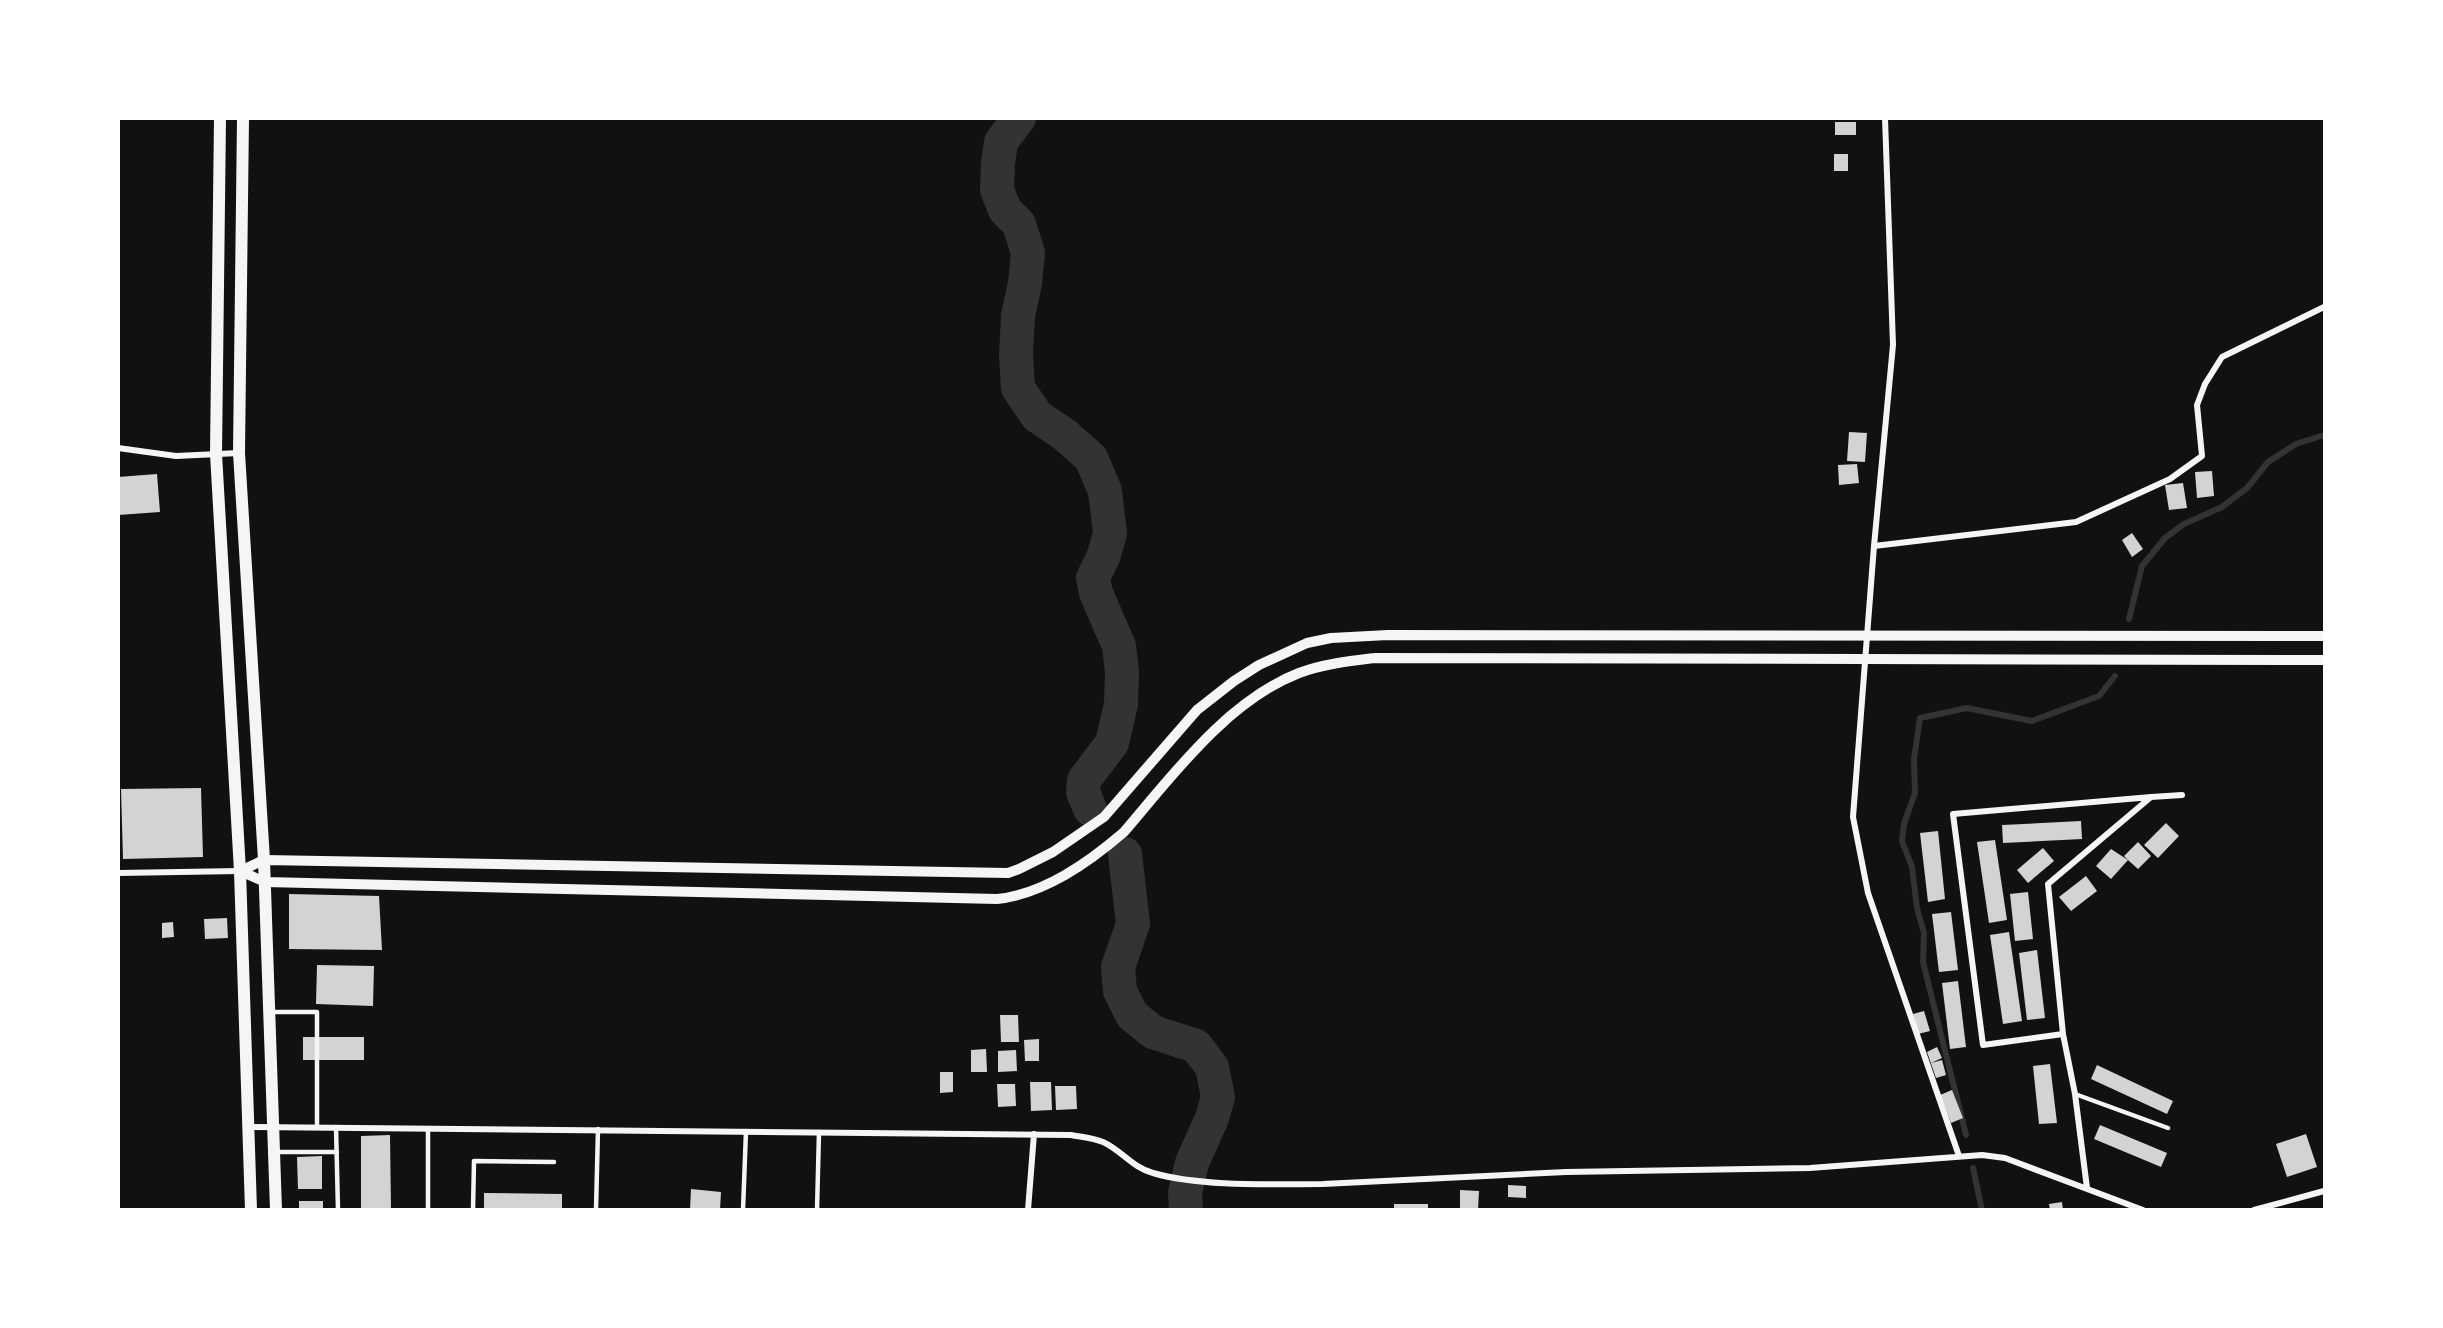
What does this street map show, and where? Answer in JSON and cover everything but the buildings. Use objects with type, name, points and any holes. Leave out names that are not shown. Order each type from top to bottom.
[{"type":"main road","points":[[220,118],[216,454],[240,871],[251,1209]]},
{"type":"main road","points":[[243,118],[239,453],[264,860],[276,1209]]},
{"type":"street","points":[[1885,118],[1893,345],[1874,546],[1853,817],[1868,893],[1959,1156]]},
{"type":"street","points":[[1874,546],[2076,522],[2170,479],[2202,456],[2197,405],[2205,384],[2222,357],[2325,307]]},
{"type":"street","points":[[118,448],[176,456],[239,453]]},
{"type":"street","points":[[118,873],[240,871],[264,860],[1008,873],[1019,870],[1053,852],[1104,817],[1197,710],[1215,695],[1259,665],[1306,643],[1331,638],[1388,635],[2325,636]]},
{"type":"street","points":[[240,871],[265,882],[969,899],[1019,896],[1040,888],[1070,871],[1116,839],[1211,731],[1229,717],[1275,686],[1298,674],[1319,667],[1375,658],[2325,660]]},
{"type":"street","points":[[2063,1034],[1983,1045],[1953,814],[2182,795]]},
{"type":"street","points":[[2087,1188],[2075,1094],[2063,1034],[2048,884],[2151,797]]},
{"type":"street","points":[[249,1127],[1071,1135],[1102,1141],[1116,1149],[1130,1163],[1150,1173],[1168,1177],[1323,1184],[1566,1172],[1810,1168],[1982,1155],[2006,1158],[2143,1209]]},
{"type":"street","points":[[1028,1209],[1034,1134]]},
{"type":"street","points":[[2254,1209],[2325,1191]]},
{"type":"lane","points":[[270,1012],[317,1012],[317,1126]]},
{"type":"lane","points":[[2075,1094],[2168,1128]]},
{"type":"lane","points":[[336,1127],[338,1209]]},
{"type":"lane","points":[[428,1128],[428,1209]]},
{"type":"lane","points":[[596,1209],[598,1129]]},
{"type":"lane","points":[[742,1209],[746,1131]]},
{"type":"lane","points":[[817,1209],[819,1132]]},
{"type":"lane","points":[[274,1152],[337,1152]]},
{"type":"lane","points":[[473,1209],[474,1161],[554,1162]]},
{"type":"waterway","points":[[1019,118],[1001,142],[997,190],[1005,210],[1019,224],[1028,253],[1018,316],[1016,355],[1018,388],[1037,416],[1065,435],[1091,458],[1105,491],[1110,533],[1104,555],[1093,578],[1096,593],[1119,646],[1122,672],[1121,704],[1112,743],[1084,780],[1083,792],[1090,809]]},
{"type":"waterway","points":[[2129,619],[2142,566],[2165,538],[2184,524],[2222,507],[2247,488],[2268,462],[2296,444],[2324,435]]},
{"type":"waterway","points":[[1966,1135],[1923,962],[1924,933],[1917,908],[1912,867],[1902,841],[1904,824],[1915,793],[1914,759],[1920,718],[1967,708],[2032,721],[2099,696],[2115,676]]},
{"type":"waterway","points":[[1125,854],[1133,924],[1118,967],[1120,991],[1132,1015],[1153,1032],[1196,1046],[1212,1067],[1218,1097],[1212,1118],[1192,1163],[1185,1193],[1186,1210]]},
{"type":"waterway","points":[[1973,1168],[1982,1210]]}]
